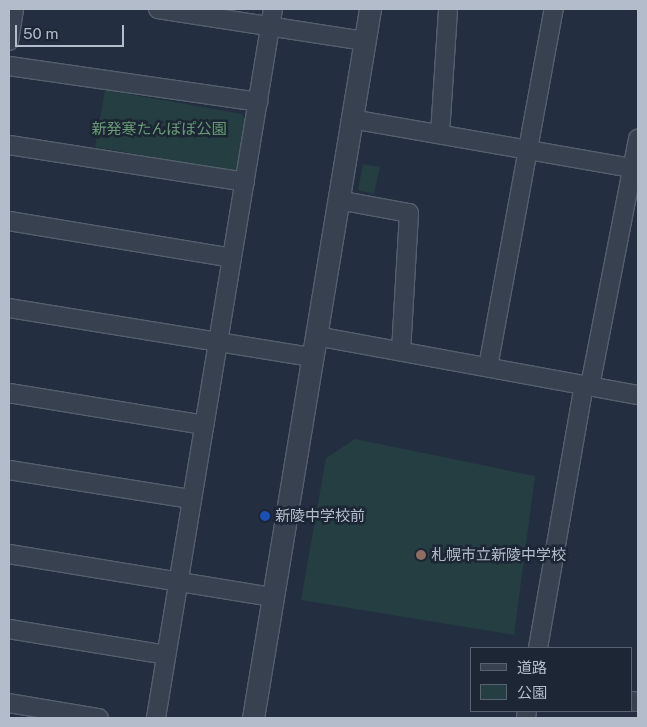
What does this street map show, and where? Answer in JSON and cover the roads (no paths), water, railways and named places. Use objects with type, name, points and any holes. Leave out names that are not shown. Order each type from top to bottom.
[{"type":"street","points":[[9,42],[14,9]]},
{"type":"street","points":[[158,9],[364,41]]},
{"type":"street","points":[[156,718],[179,581],[190,499],[218,344],[273,9]]},
{"type":"street","points":[[254,718],[370,9]]},
{"type":"street","points":[[440,134],[448,9]]},
{"type":"street","points":[[488,367],[554,9]]},
{"type":"street","points":[[9,66],[258,102]]},
{"type":"street","points":[[351,119],[636,169]]},
{"type":"street","points":[[538,647],[587,385],[636,169],[638,139]]},
{"type":"street","points":[[9,144],[245,182]]},
{"type":"street","points":[[338,200],[409,213],[401,351]]},
{"type":"street","points":[[9,221],[232,258]]},
{"type":"street","points":[[9,308],[218,344],[312,357]]},
{"type":"street","points":[[316,336],[638,395]]},
{"type":"street","points":[[9,393],[204,425]]},
{"type":"street","points":[[9,470],[190,499]]},
{"type":"street","points":[[9,554],[273,597]]},
{"type":"street","points":[[9,629],[166,655]]},
{"type":"street","points":[[9,702],[99,718]]},
{"type":"place","name":"新陵中学校前","points":[[265,516]]},
{"type":"place","name":"札幌市立新陵中学校","points":[[421,555]]},
{"type":"park label","name":"新発寒たんぽぽ公園","points":[[159,129]]}]
